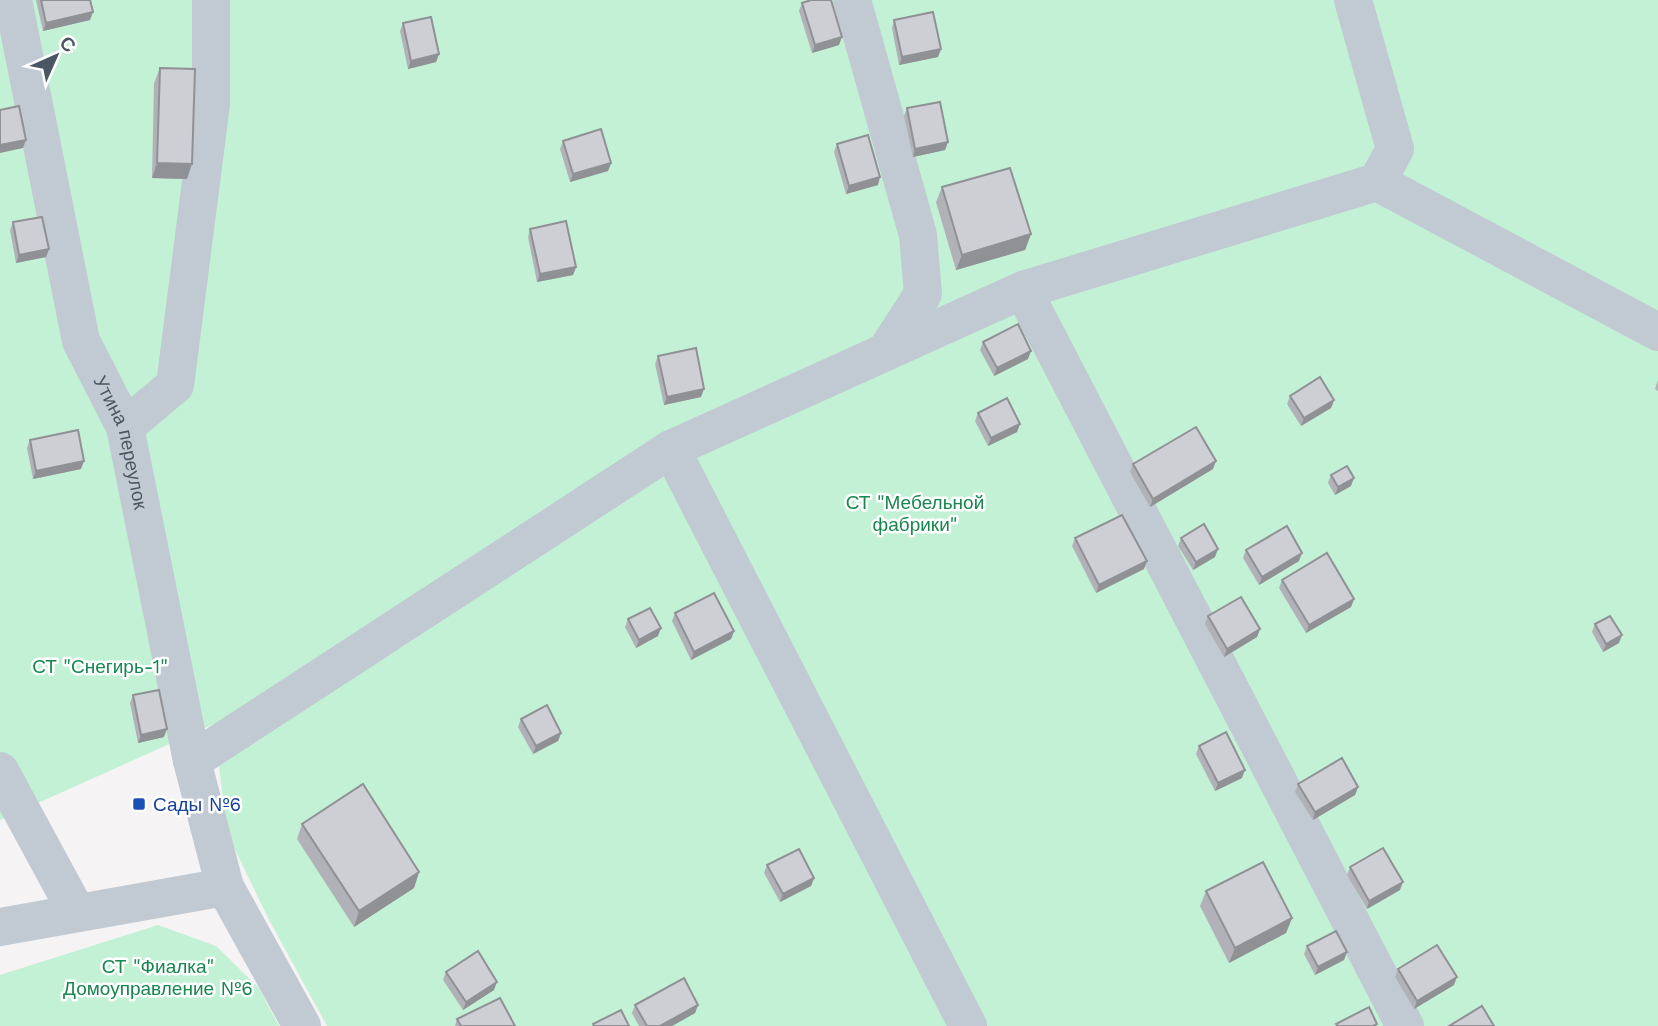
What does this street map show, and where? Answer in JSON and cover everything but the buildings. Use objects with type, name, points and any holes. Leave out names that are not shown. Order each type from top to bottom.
[{"type":"street","name":"Утина переулок","points":[[13,0],[80,341],[125,427],[192,761],[225,887],[302,1026]]},
{"type":"street","points":[[125,427],[175,386],[211,104],[211,0]]},
{"type":"street","points":[[852,0],[918,235],[923,294],[888,348]]},
{"type":"street","points":[[192,761],[671,449],[888,348],[1023,290],[1377,181],[1395,149],[1353,0]]},
{"type":"street","points":[[1377,181],[1658,331]]},
{"type":"street","points":[[1023,290],[1405,1026]]},
{"type":"street","points":[[671,449],[968,1026]]},
{"type":"street","points":[[0,771],[77,914]]},
{"type":"street","points":[[0,927],[225,887]]},
{"type":"green space","name":"СТ \"Мебельной фабрики\"","points":[[0,0],[1658,0],[1658,1026],[327,1026],[268,918],[227,833],[214,724],[0,820]]},
{"type":"green space","name":"СТ \"Фиалка\" Домоуправление №6","points":[[158,925],[216,946],[259,988],[279,1026],[0,1026],[0,975]]},
{"type":"place","name":"Сады №6","points":[[139,804]]},
{"type":"park label","name":"СТ \"Снегирь-1\"","points":[[100,666]]}]
